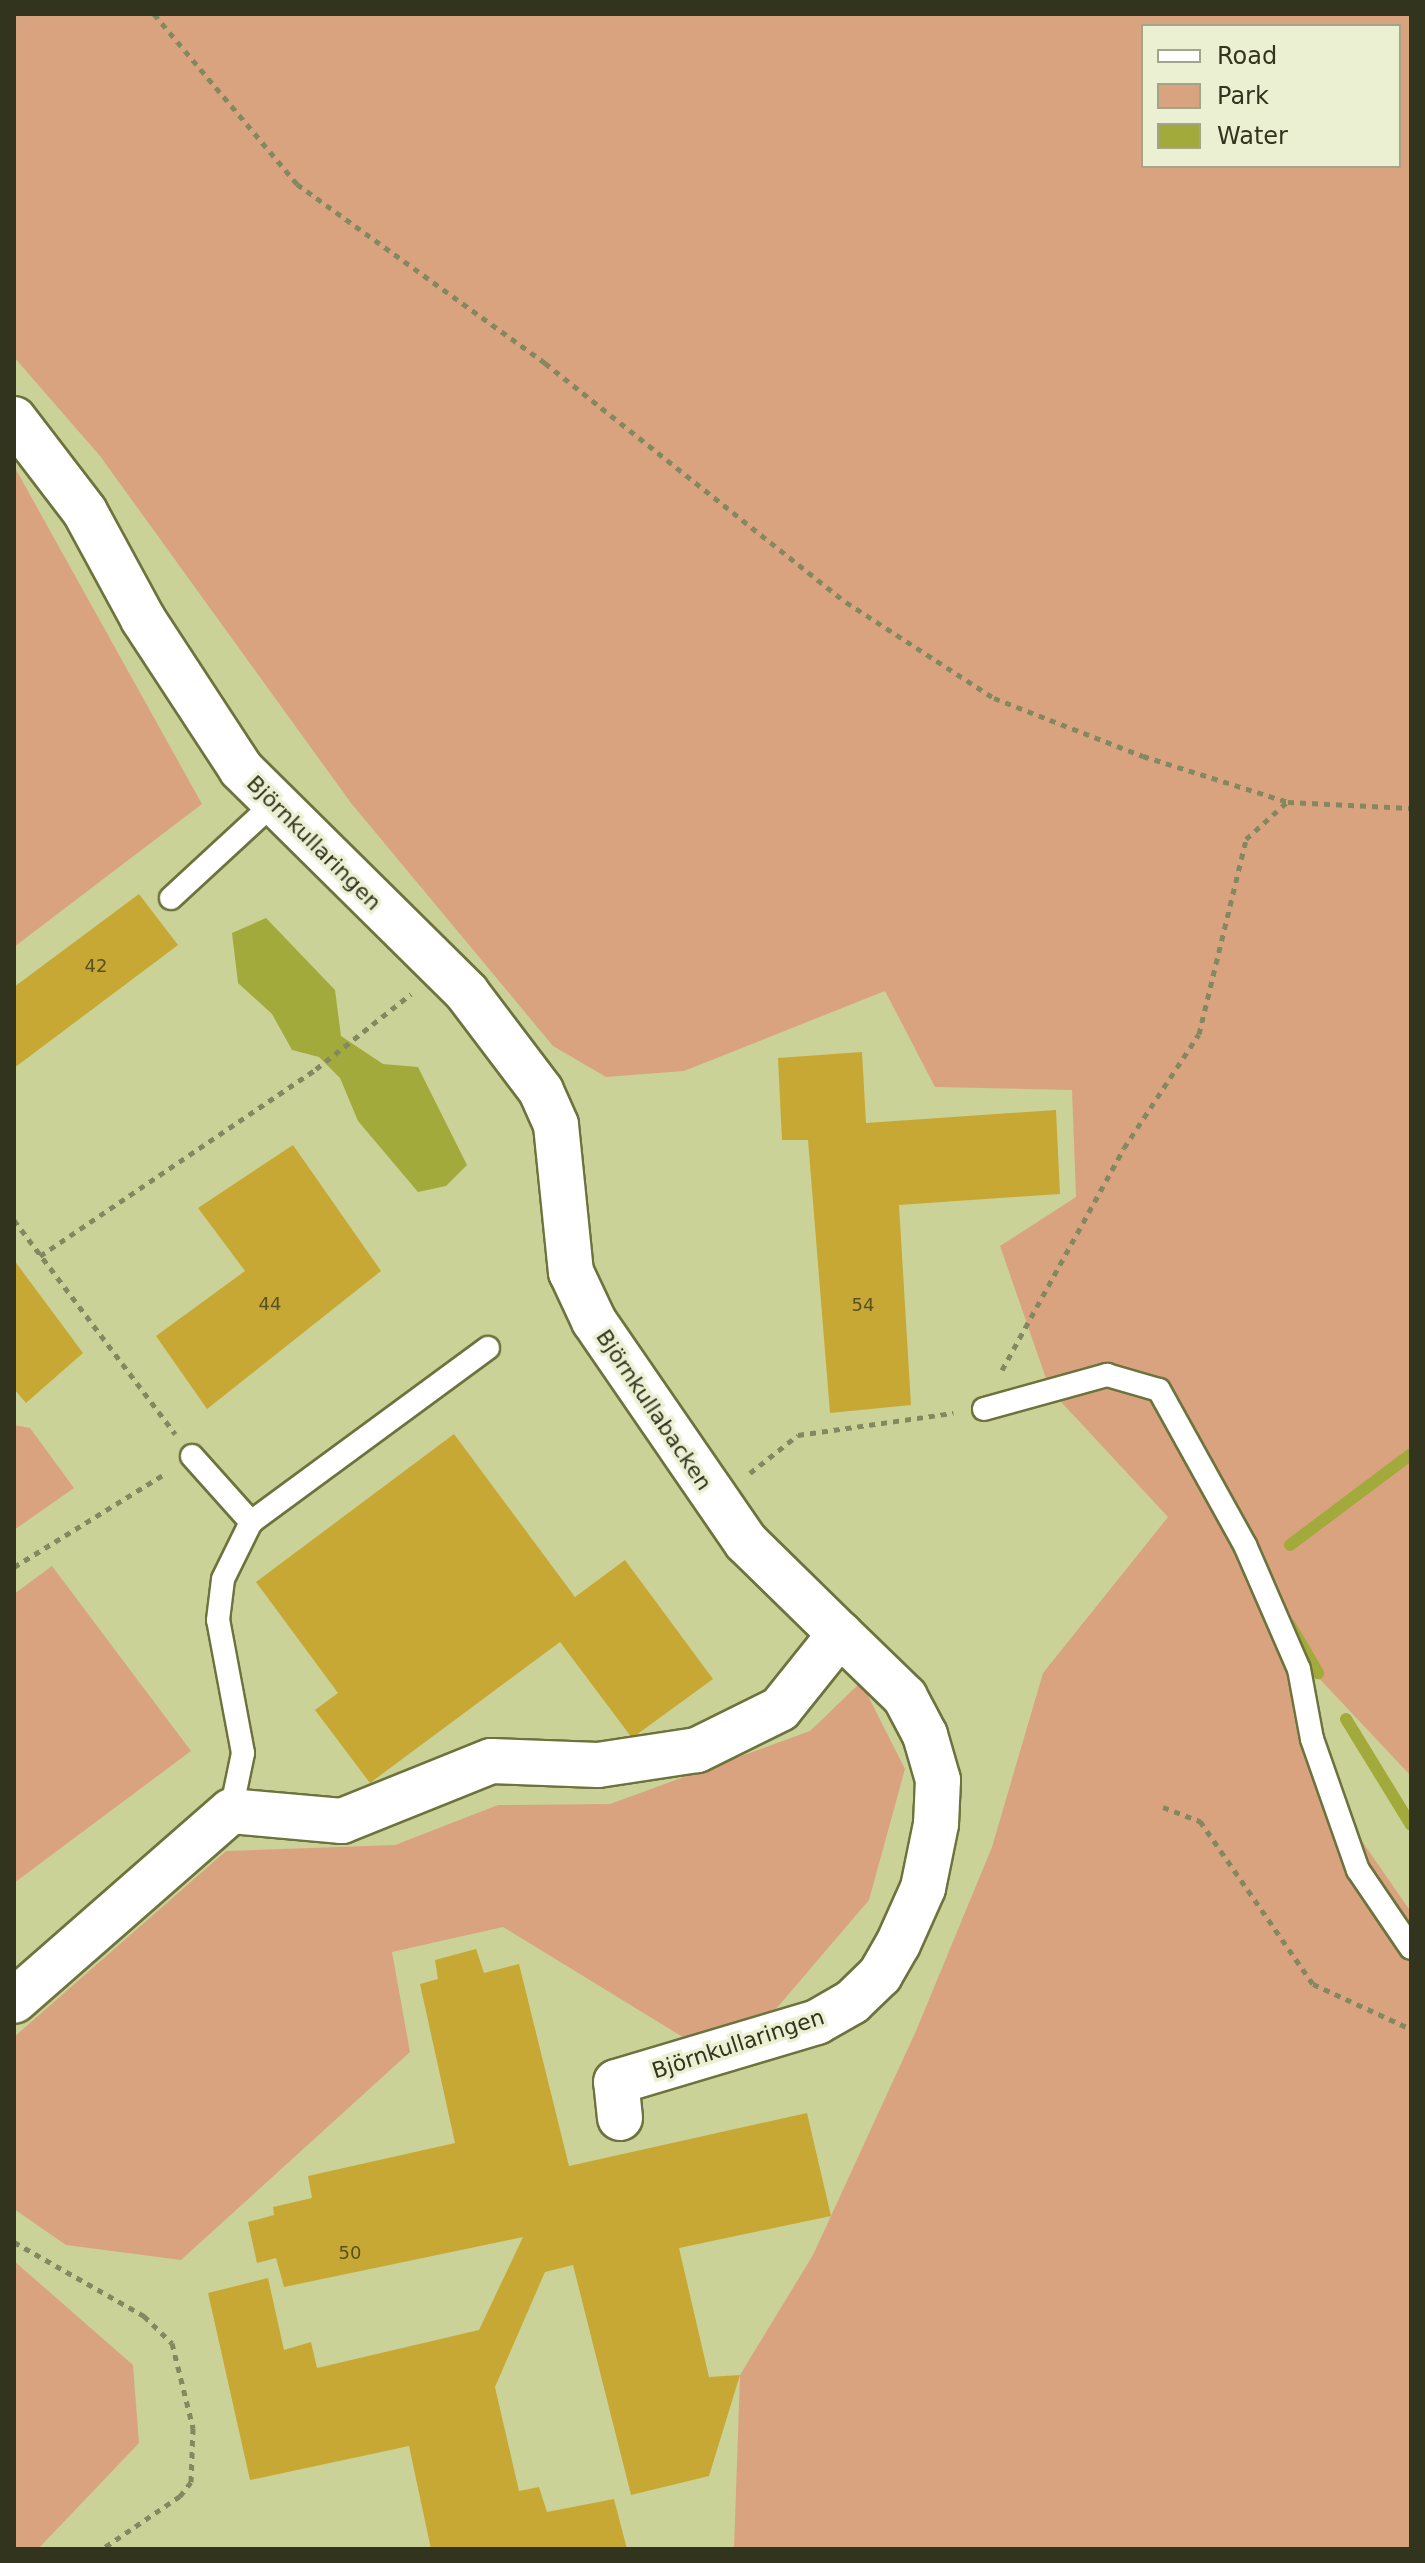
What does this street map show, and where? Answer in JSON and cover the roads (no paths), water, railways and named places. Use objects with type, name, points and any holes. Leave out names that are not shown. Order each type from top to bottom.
[{"type":"street","name":"Björnkullaringen","points":[[14,419],[85,512],[209,725],[273,804],[467,993],[541,1091],[556,1125],[571,1272]]},
{"type":"street","name":"Björnkullabacken","points":[[571,1272],[615,1355],[746,1542]]},
{"type":"street","name":"Björnkullaringen","points":[[620,2118],[616,2082],[817,2022],[871,1984],[898,1944],[923,1888],[936,1824],[938,1780],[925,1735],[905,1697],[746,1542]]},
{"type":"street","points":[[14,2001],[231,1811],[342,1821],[491,1761],[598,1765],[697,1750],[780,1709],[840,1634]]},
{"type":"lane","points":[[171,898],[273,804]]},
{"type":"lane","points":[[231,1811],[243,1753],[218,1620],[223,1579],[251,1522],[488,1348]]},
{"type":"lane","points":[[984,1409],[1107,1375],[1159,1390],[1245,1545],[1299,1669],[1312,1739],[1358,1870],[1411,1948]]},
{"type":"lane","points":[[192,1456],[251,1522]]},
{"type":"water","points":[[266,918],[335,990],[341,1036],[383,1064],[418,1067],[467,1165],[446,1186],[418,1192],[358,1121],[340,1078],[319,1057],[292,1050],[272,1014],[238,983],[232,933]]},
{"type":"waterway","points":[[1290,1545],[1411,1454]]},
{"type":"waterway","points":[[1290,1625],[1318,1673]]},
{"type":"waterway","points":[[1346,1719],[1411,1825]]}]
